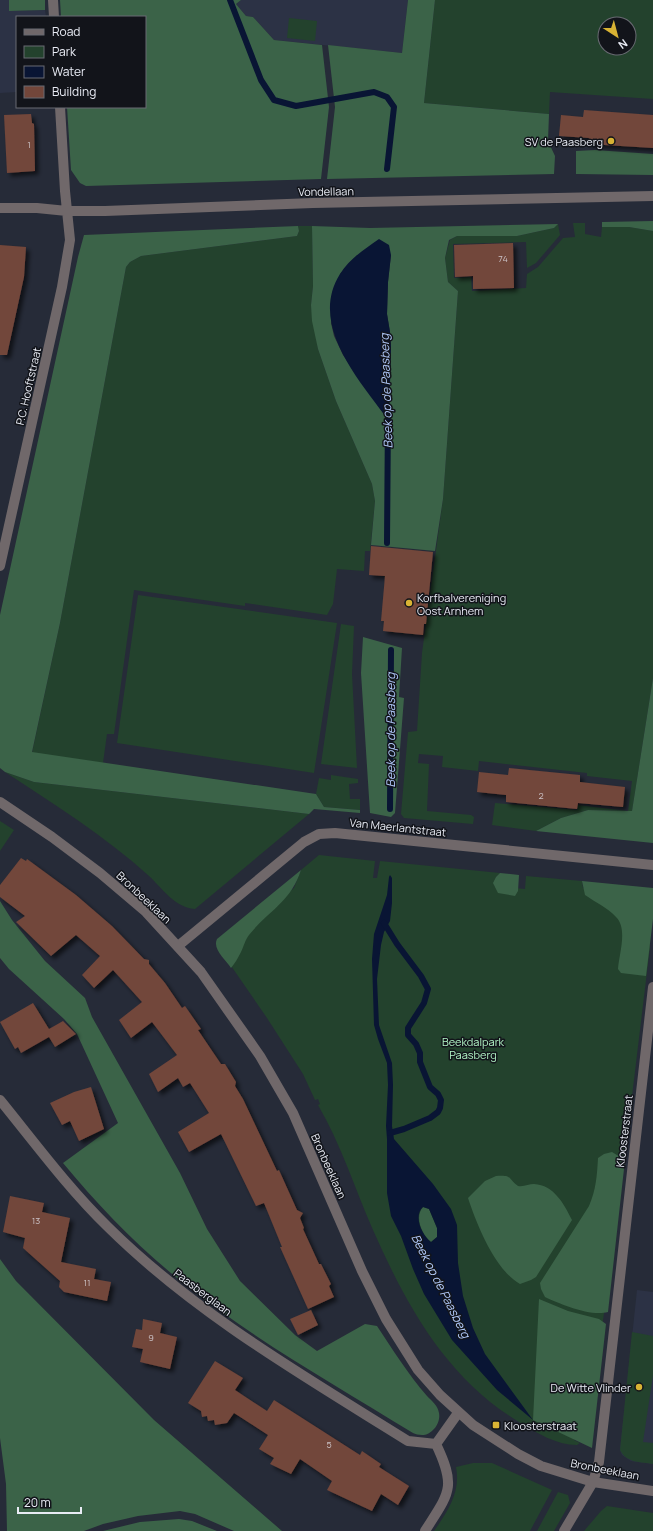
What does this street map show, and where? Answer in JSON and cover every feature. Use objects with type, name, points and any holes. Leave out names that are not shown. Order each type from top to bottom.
[{"type":"street","points":[[53,0],[54,16]]},
{"type":"street","name":"P.C. Hooftstraat","points":[[0,566],[62,287],[70,240],[68,211],[64,192],[60,108]]},
{"type":"street","name":"Vondellaan","points":[[0,208],[105,211],[314,203],[653,196]]},
{"type":"street","name":"Bronbeeklaan","points":[[0,802],[52,837],[100,873],[146,912],[201,972],[255,1050],[293,1114],[362,1271],[386,1319],[418,1370],[440,1395],[458,1413],[473,1425],[541,1466],[593,1482],[653,1491]]},
{"type":"street","name":"Van Maerlantstraat","points":[[178,946],[304,842],[319,834],[335,833],[381,836],[526,853],[653,864]]},
{"type":"street","name":"Kloosterstraat","points":[[564,1531],[593,1482],[600,1455],[653,987]]},
{"type":"street","name":"Paasberglaan","points":[[0,1100],[79,1196],[107,1226],[156,1271],[183,1293],[232,1329],[408,1441],[436,1444]]},
{"type":"street","points":[[425,1531],[444,1500],[449,1483],[447,1470],[436,1444],[458,1413]]},
{"type":"shaded area","points":[[0,0],[9,0],[9,11],[45,10],[46,16],[16,16],[16,92],[0,93]]},
{"type":"shaded area","points":[[241,0],[408,0],[402,53],[274,40],[253,17],[246,16],[236,4]]},
{"type":"shaded area","name":"De Witte Vlinder","points":[[637,1290],[653,1292],[653,1464],[631,1461],[622,1455],[620,1450]]},
{"type":"green space","points":[[9,0],[45,0],[45,10],[9,11]]},
{"type":"green space","points":[[60,0],[241,0],[236,4],[246,16],[253,17],[274,40],[322,45],[329,107],[321,179],[86,186],[80,183],[71,170],[67,108],[146,108],[146,16],[61,16]]},
{"type":"green space","points":[[408,0],[435,0],[424,103],[549,114],[548,141],[555,156],[554,174],[327,179],[335,107],[328,45],[402,53]]},
{"type":"green space","points":[[435,0],[653,0],[653,99],[550,92],[549,114],[424,103]]},
{"type":"green space","points":[[289,18],[317,21],[315,41],[287,38]]},
{"type":"green space","points":[[595,150],[653,154],[653,175],[576,174],[576,151]]},
{"type":"green space","points":[[653,221],[653,231],[629,227],[602,227],[602,222]]},
{"type":"green space","points":[[573,223],[585,223],[585,234],[601,237],[602,227],[629,227],[653,231],[653,678],[632,811],[628,811],[632,781],[587,776],[587,773],[479,761],[478,771],[442,767],[443,756],[419,754],[418,763],[429,764],[427,811],[471,815],[474,817],[473,824],[404,818],[401,814],[408,732],[417,731],[422,653],[443,499],[458,291],[448,282],[445,258],[450,240],[457,236],[517,236],[554,228],[558,224],[560,235],[536,263],[527,268],[526,242],[453,244],[454,278],[471,277],[472,291],[526,288],[527,274],[538,267],[563,238],[575,237]]},
{"type":"green space","points":[[558,224],[554,228],[517,236],[457,236],[449,240],[445,258],[448,282],[458,291],[443,499],[435,551],[371,545],[375,501],[372,484],[336,401],[318,349],[312,321],[312,226],[370,228]],"holes":[[[357,255],[391,255],[387,314],[391,348],[388,420],[343,355],[334,336],[331,323],[340,274]]]},
{"type":"green space","points":[[298,226],[312,226],[313,286],[311,305],[318,349],[336,401],[372,484],[375,501],[370,551],[365,551],[364,571],[337,569],[333,604],[327,615],[245,603],[245,606],[134,590],[114,734],[107,734],[103,763],[32,753],[60,623],[126,267],[130,262],[141,256],[297,236],[299,231]]},
{"type":"green space","points":[[298,226],[299,231],[297,236],[141,256],[130,262],[126,267],[60,623],[32,752],[316,794],[324,807],[360,810],[360,813],[314,809],[309,814],[34,782],[5,772],[0,768],[0,615],[84,235]]},
{"type":"green space","points":[[138,595],[337,623],[314,773],[117,743]]},
{"type":"green space","points":[[341,624],[354,626],[352,674],[357,768],[321,764]]},
{"type":"green space","points":[[363,637],[402,648],[399,697],[404,698],[395,813],[391,817],[370,813],[361,673]]},
{"type":"green space","points":[[653,678],[653,843],[536,831],[561,818],[588,810],[632,811]]},
{"type":"green space","points":[[5,772],[34,782],[309,814],[195,909],[181,905],[169,897],[149,876],[115,847],[79,821]]},
{"type":"green space","points":[[331,775],[358,779],[358,783],[349,784],[350,799],[360,799],[360,810],[324,807],[316,794],[319,778],[331,780]]},
{"type":"green space","points":[[495,803],[577,810],[578,805],[628,811],[588,810],[561,818],[536,831],[492,825]]},
{"type":"green space","points":[[0,821],[14,830],[0,851]]},
{"type":"green space","name":"Beekdalpark Paasberg","points":[[319,855],[375,861],[373,878],[377,878],[380,861],[500,873],[496,877],[494,886],[525,889],[526,876],[582,881],[583,888],[636,897],[650,947],[615,1237],[599,1348],[574,1440],[580,1443],[577,1445],[562,1443],[547,1438],[519,1422],[493,1404],[470,1384],[431,1338],[400,1286],[386,1258],[366,1214],[334,1135],[318,1105],[320,1104],[318,1099],[315,1100],[303,1074],[267,1018],[218,947],[294,888],[301,870]]},
{"type":"green space","points":[[301,870],[297,881],[285,898],[246,939],[239,956],[231,968],[216,947],[217,939]]},
{"type":"green space","points":[[500,873],[519,875],[518,891],[515,896],[498,893],[493,883]]},
{"type":"green space","points":[[582,881],[653,888],[653,919],[646,976],[621,973],[618,969],[622,942],[622,928],[620,922],[609,911],[585,895]]},
{"type":"green space","points":[[0,901],[12,920],[45,961],[85,998],[92,1017],[180,1173],[207,1229],[240,1281],[295,1335],[317,1351],[365,1324],[377,1326],[407,1371],[437,1408],[439,1413],[439,1421],[432,1431],[422,1435],[413,1433],[298,1363],[214,1306],[187,1286],[137,1243],[106,1212],[63,1163],[118,1123],[77,1034],[64,1019],[9,969],[0,958]]},
{"type":"green space","points":[[612,1152],[625,1160],[608,1312],[593,1313],[576,1309],[545,1297],[540,1283],[589,1206],[596,1183],[598,1158],[604,1154]]},
{"type":"green space","points":[[496,1176],[508,1177],[518,1186],[534,1184],[547,1188],[558,1196],[572,1220],[536,1277],[520,1284],[511,1277],[495,1258],[476,1221],[468,1198],[485,1181]]},
{"type":"green space","points":[[423,1207],[429,1209],[437,1228],[437,1237],[431,1242],[420,1226],[419,1216]]},
{"type":"green space","points":[[0,1259],[16,1281],[154,1420],[282,1531],[234,1531],[195,1514],[180,1511],[138,1516],[103,1524],[84,1531],[7,1531],[6,1484],[0,1438]]},
{"type":"green space","points":[[539,1299],[568,1311],[599,1319],[606,1324],[592,1448],[533,1420]]},
{"type":"green space","name":"De Witte Vlinder","points":[[632,1332],[653,1336],[653,1375],[643,1442],[653,1443],[653,1464],[630,1460],[620,1450]]},
{"type":"green space","points":[[473,1463],[492,1463],[552,1490],[530,1531],[434,1531],[448,1509],[455,1493],[457,1485],[456,1467]]},
{"type":"green space","points":[[558,1492],[568,1495],[570,1503],[554,1531],[537,1531]]},
{"type":"green space","points":[[607,1506],[653,1513],[653,1531],[584,1531]]},
{"type":"green space","points":[[179,1519],[192,1521],[217,1531],[103,1531],[140,1522]]},
{"type":"water","points":[[379,239],[389,245],[391,255],[387,314],[391,348],[389,421],[352,370],[342,352],[334,332],[330,313],[332,293],[340,274],[353,259]]},
{"type":"water","points":[[390,875],[392,878],[390,921],[384,932],[381,945],[377,979],[379,1025],[392,1063],[392,1126],[394,1139],[433,1184],[451,1209],[457,1225],[458,1263],[463,1296],[473,1328],[485,1354],[533,1420],[497,1390],[452,1340],[424,1294],[401,1236],[391,1216],[387,1193],[387,1063],[374,1025],[372,959],[374,934],[387,895]],"holes":[[[423,1207],[429,1209],[437,1228],[437,1237],[431,1242],[422,1230],[419,1220],[420,1211]]]},
{"type":"building","points":[[584,110],[653,115],[653,148],[588,144],[589,138],[559,136],[561,115],[583,117]]},
{"type":"building","points":[[31,114],[32,123],[34,124],[35,171],[7,173],[4,115]]},
{"type":"building","points":[[513,243],[514,288],[473,289],[473,276],[455,277],[454,245]]},
{"type":"building","points":[[0,245],[26,247],[24,277],[7,355],[0,355]]},
{"type":"building","points":[[371,546],[433,552],[426,624],[424,624],[423,635],[383,631],[384,621],[381,621],[385,576],[369,575]]},
{"type":"building","points":[[509,768],[580,775],[580,782],[625,787],[623,807],[578,803],[577,809],[506,802],[506,795],[477,792],[479,772],[508,775]]},
{"type":"building","points":[[21,858],[26,861],[27,859],[76,895],[112,926],[144,959],[149,960],[149,964],[165,983],[182,1008],[185,1006],[201,1029],[198,1030],[221,1064],[225,1064],[236,1082],[235,1086],[243,1099],[277,1171],[279,1170],[297,1210],[303,1213],[300,1218],[304,1228],[303,1229],[319,1264],[321,1264],[331,1284],[329,1286],[334,1297],[308,1309],[280,1247],[282,1247],[264,1203],[256,1206],[221,1134],[189,1152],[178,1132],[209,1113],[190,1083],[183,1087],[178,1078],[158,1092],[149,1074],[177,1055],[152,1022],[131,1038],[119,1020],[142,1002],[113,970],[94,988],[82,975],[100,956],[76,935],[51,956],[16,922],[25,916],[0,897],[0,885]]},
{"type":"building","points":[[33,1003],[49,1029],[63,1021],[76,1034],[55,1047],[49,1037],[21,1053],[18,1047],[15,1049],[0,1022]]},
{"type":"building","points":[[91,1087],[104,1129],[79,1141],[70,1121],[62,1125],[50,1103],[74,1092]]},
{"type":"building","points":[[10,1196],[44,1203],[42,1212],[70,1218],[61,1262],[96,1269],[94,1279],[111,1282],[107,1301],[64,1292],[59,1287],[60,1281],[23,1248],[25,1238],[3,1232]]},
{"type":"building","points":[[311,1310],[318,1325],[298,1335],[290,1319]]},
{"type":"building","points":[[143,1319],[162,1323],[160,1333],[177,1337],[170,1369],[140,1362],[143,1349],[132,1347],[136,1329],[142,1330]]},
{"type":"building","points":[[215,1361],[243,1378],[235,1390],[267,1411],[274,1400],[360,1455],[362,1451],[381,1464],[379,1467],[409,1486],[398,1505],[381,1494],[372,1511],[327,1490],[332,1481],[300,1459],[291,1474],[270,1464],[274,1458],[259,1449],[268,1435],[234,1413],[227,1423],[215,1425],[214,1420],[208,1421],[207,1416],[202,1417],[201,1411],[188,1403]]},
{"type":"waterway","name":"Beek op de Paasberg","points":[[230,0],[261,80],[274,100],[296,106],[374,92],[387,97],[394,107],[387,169]]},
{"type":"waterway","name":"Beek op de Paasberg","points":[[387,543],[388,413]]},
{"type":"waterway","name":"Beek op de Paasberg","points":[[390,809],[391,650]]},
{"type":"waterway","name":"Beek op de Paasberg","points":[[384,923],[397,944],[421,976],[428,989],[424,1003],[408,1028],[408,1035],[416,1044],[420,1053],[420,1062],[430,1087],[438,1094],[441,1100],[438,1112],[430,1118],[390,1133]]},
{"type":"place","name":"SV de Paasberg","points":[[611,141]]},
{"type":"place","name":"Korfbalvereniging Oost Arnhem","points":[[409,603]]},
{"type":"place","name":"De Witte Vlinder","points":[[639,1387]]},
{"type":"place","name":"Kloosterstraat","points":[[496,1425]]}]
